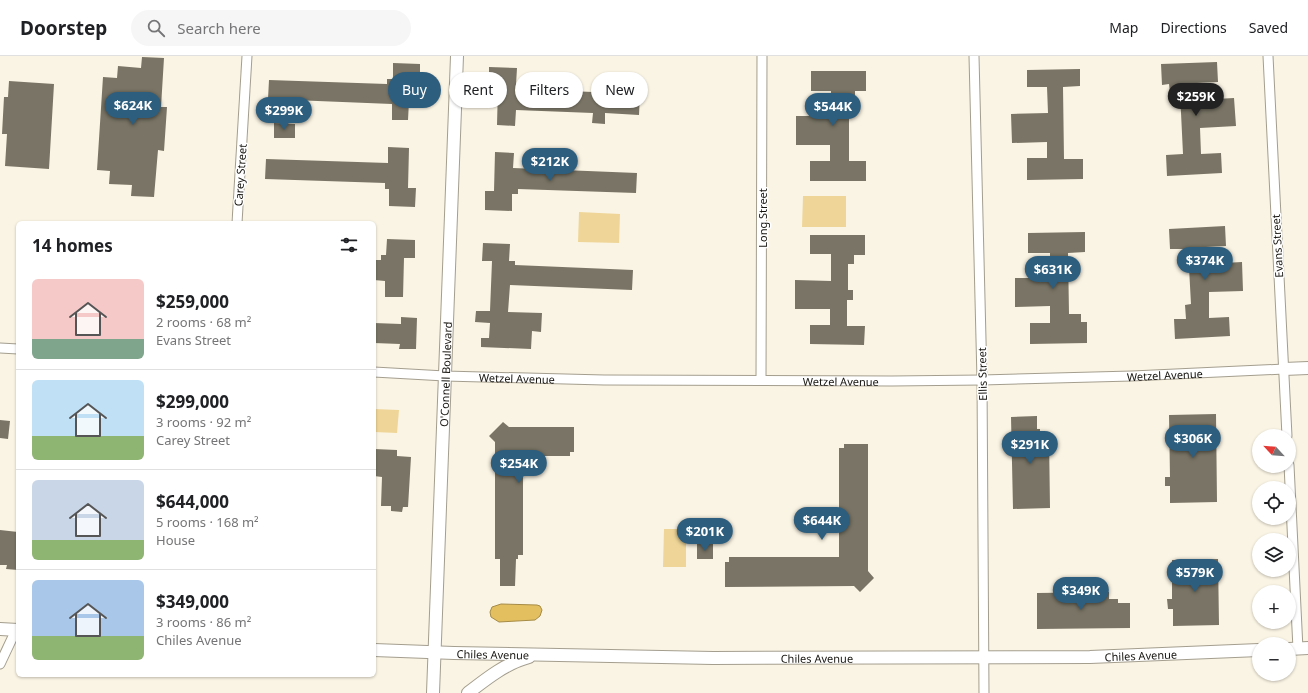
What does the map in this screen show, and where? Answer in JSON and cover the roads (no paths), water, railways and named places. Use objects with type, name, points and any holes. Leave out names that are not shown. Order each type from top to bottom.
[{"type":"street","name":"Carey Street","points":[[237,221],[247,56]]},
{"type":"street","name":"O'Connell Boulevard","points":[[433,693],[457,56]]},
{"type":"street","name":"Long Street","points":[[761,380],[762,56]]},
{"type":"street","name":"Ellis Street","points":[[974,56],[982,380],[984,693]]},
{"type":"street","name":"Evans Street","points":[[1268,56],[1287,429]]},
{"type":"street","points":[[0,348],[16,349]]},
{"type":"street","name":"Wetzel Avenue","points":[[376,372],[445,376],[604,380],[892,382],[1132,376],[1308,368]]},
{"type":"street","points":[[1289,473],[1298,649]]},
{"type":"street","points":[[0,629],[16,630]]},
{"type":"street","points":[[0,664],[16,632]]},
{"type":"street","name":"Chiles Avenue","points":[[376,650],[713,658],[1090,657],[1252,650]]},
{"type":"street","points":[[468,693],[484,681],[512,664],[524,658],[537,655]]}]
